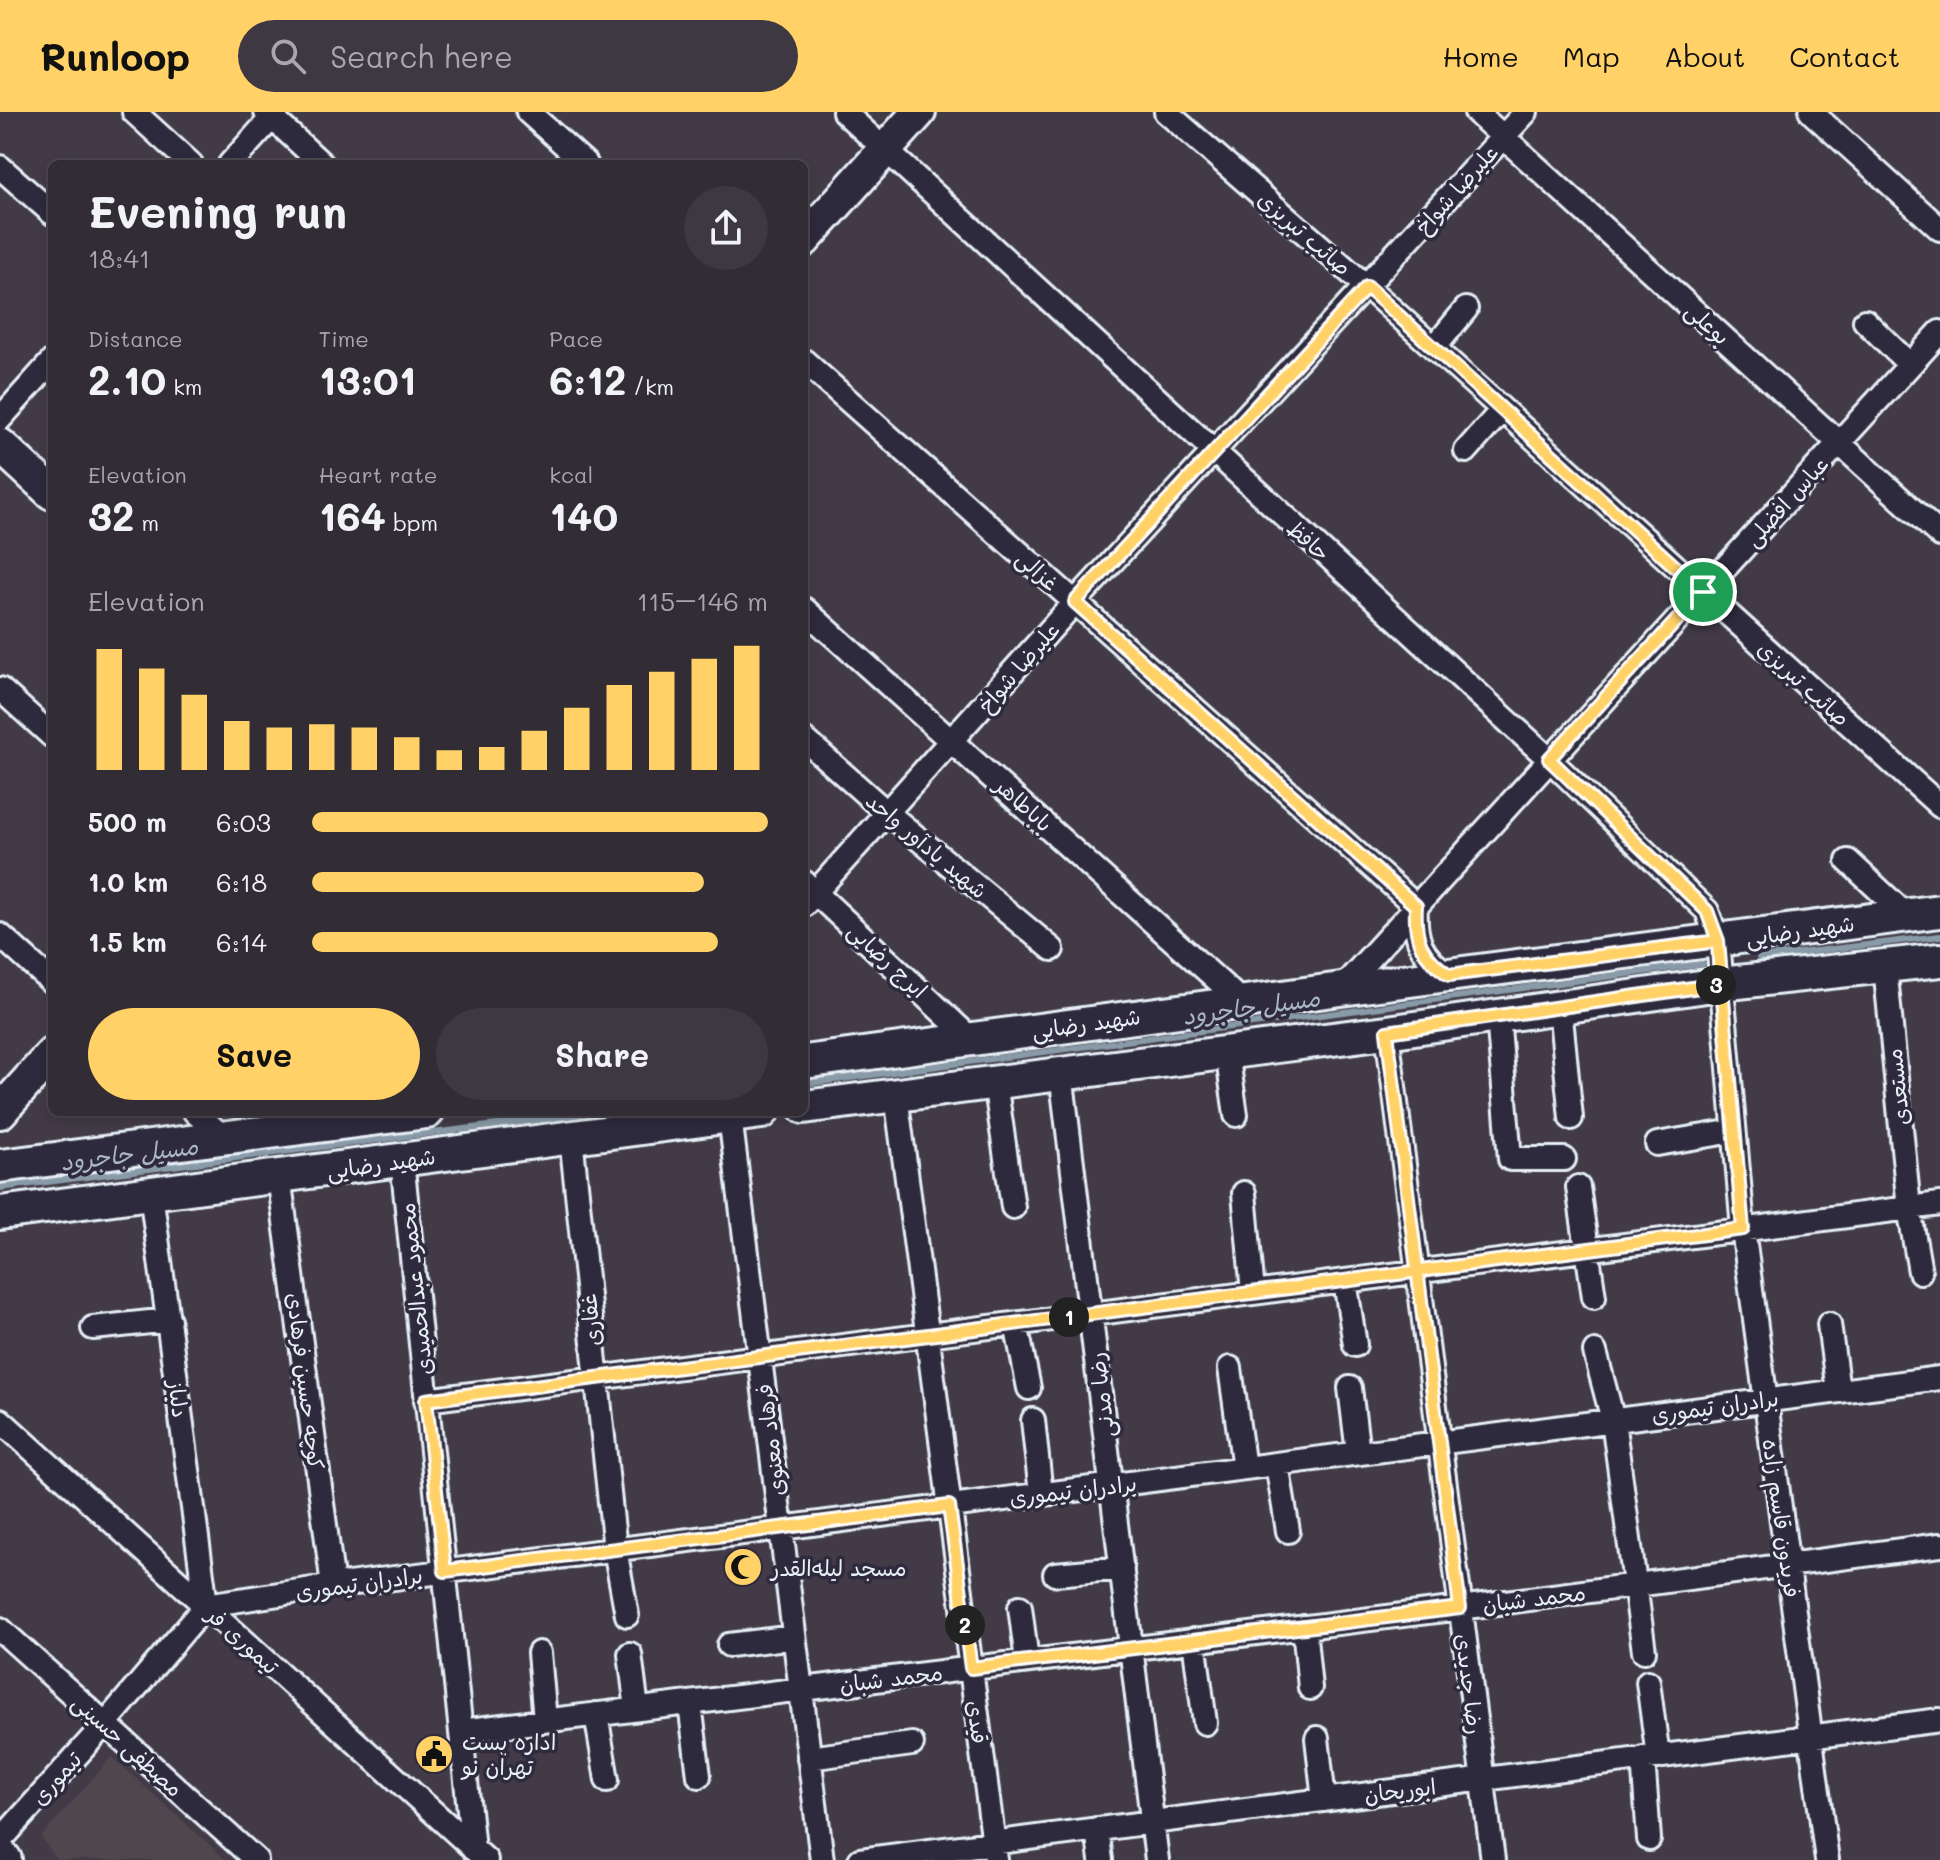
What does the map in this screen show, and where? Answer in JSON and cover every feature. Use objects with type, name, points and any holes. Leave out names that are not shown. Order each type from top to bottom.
[{"type":"main road","points":[[808,235],[878,143],[894,112]]},
{"type":"main road","points":[[808,206],[878,143],[919,112]]},
{"type":"main road","points":[[0,445],[48,485]]},
{"type":"main road","name":"شهید رضایی","points":[[808,1061],[1940,911]]},
{"type":"main road","name":"شهید رضایی","points":[[808,1106],[1387,1032],[1720,984],[1940,960]]},
{"type":"main road","points":[[0,1112],[48,1058]]},
{"type":"main road","name":"شهید رضایی","points":[[0,1166],[396,1116]]},
{"type":"main road","name":"شهید رضایی","points":[[0,1213],[730,1116]]},
{"type":"street","points":[[134,112],[187,160]]},
{"type":"street","points":[[528,112],[582,160]]},
{"type":"street","name":"حافظ","points":[[844,112],[1549,759],[1707,911],[1718,941]]},
{"type":"street","name":"صائب تبریزی","points":[[1166,112],[1367,287],[1940,806]]},
{"type":"street","name":"بوعلی","points":[[1476,112],[1940,535]]},
{"type":"street","name":"علیرضا شواخ","points":[[808,893],[954,741],[1075,602],[1526,112]]},
{"type":"street","points":[[1811,112],[1940,229]]},
{"type":"street","points":[[233,160],[272,114],[318,160]]},
{"type":"street","points":[[0,167],[48,209]]},
{"type":"street","points":[[1434,348],[1466,309]]},
{"type":"street","points":[[1865,321],[1910,365]]},
{"type":"street","name":"عباس افضلی","points":[[1341,989],[1940,332]]},
{"type":"street","points":[[0,419],[48,365]]},
{"type":"street","name":"غزالی","points":[[808,365],[1416,906]]},
{"type":"street","points":[[1466,451],[1502,410]]},
{"type":"street","name":"باباطاهر","points":[[808,613],[1242,1002]]},
{"type":"street","points":[[0,689],[48,732]]},
{"type":"street","name":"شهید یادآور واحد","points":[[808,743],[886,812],[1052,949]]},
{"type":"street","points":[[1848,861],[1907,916]]},
{"type":"street","name":"ایرج رضایی","points":[[808,893],[971,1039]]},
{"type":"street","points":[[1416,906],[1415,927],[1421,947],[1433,963],[1449,975]]},
{"type":"street","points":[[0,935],[48,978]]},
{"type":"street","name":"فریدون قاسم زاده","points":[[1718,941],[1743,1229],[1827,1860]]},
{"type":"street","name":"مستعدی","points":[[1885,966],[1909,1208],[1920,1272]]},
{"type":"street","points":[[1560,1007],[1571,1118]]},
{"type":"street","points":[[1498,1016],[1510,1159],[1564,1159]]},
{"type":"street","name":"رضا جدیدی","points":[[1387,1032],[1493,1860]]},
{"type":"street","points":[[1227,1052],[1236,1115]]},
{"type":"street","name":"رضا مدنی","points":[[1061,1073],[1157,1860]]},
{"type":"street","points":[[995,1082],[1013,1207]]},
{"type":"street","name":"قیدی","points":[[896,1095],[995,1851]]},
{"type":"street","points":[[199,1116],[224,1138]]},
{"type":"street","name":"فرهاد معنوی","points":[[730,1116],[822,1860]]},
{"type":"street","points":[[1657,1144],[1734,1131]]},
{"type":"street","name":"غفاری","points":[[571,1137],[615,1549],[627,1615]]},
{"type":"street","name":"محمود عبدالحمیدی","points":[[402,1160],[461,1731],[479,1854]]},
{"type":"street","name":"کوچه حسین فرهادی","points":[[279,1176],[333,1586]]},
{"type":"street","points":[[1578,1187],[1594,1297]]},
{"type":"street","name":"دلباز","points":[[151,1193],[206,1605]]},
{"type":"street","points":[[1244,1193],[1253,1293]]},
{"type":"street","points":[[426,1400],[1940,1204]]},
{"type":"street","points":[[1345,1281],[1355,1345]]},
{"type":"street","points":[[93,1328],[169,1320]]},
{"type":"street","points":[[1016,1324],[1029,1388]]},
{"type":"street","points":[[1829,1324],[1838,1391]]},
{"type":"street","points":[[1595,1352],[1613,1420],[1644,1651]]},
{"type":"street","points":[[1230,1368],[1244,1468]]},
{"type":"street","name":"برادران تیموری","points":[[206,1605],[445,1571],[1940,1378]]},
{"type":"street","points":[[1350,1388],[1358,1453]]},
{"type":"street","name":"تیموری فر","points":[[0,1420],[479,1854]]},
{"type":"street","points":[[1033,1420],[1041,1494]]},
{"type":"street","points":[[1277,1464],[1288,1531]]},
{"type":"street","name":"محمد شبان","points":[[461,1731],[1460,1608],[1940,1545]]},
{"type":"street","points":[[1055,1574],[1122,1568]]},
{"type":"street","name":"تیموری","points":[[0,1841],[206,1605]]},
{"type":"street","points":[[1020,1607],[1027,1661]]},
{"type":"street","points":[[1304,1627],[1310,1688]]},
{"type":"street","name":"مصطفی حسینی","points":[[0,1629],[256,1860]]},
{"type":"street","points":[[729,1645],[794,1637]]},
{"type":"street","points":[[1194,1640],[1205,1723]]},
{"type":"street","points":[[539,1653],[545,1720]]},
{"type":"street","points":[[630,1654],[637,1709]]},
{"type":"street","points":[[1648,1682],[1649,1839]]},
{"type":"street","points":[[690,1704],[699,1776]]},
{"type":"street","points":[[596,1714],[607,1780]]},
{"type":"street","name":"ابوریحان","points":[[860,1860],[995,1851],[1097,1829],[1940,1720]]},
{"type":"street","points":[[1317,1738],[1324,1800]]},
{"type":"street","points":[[809,1758],[912,1744]]},
{"type":"street","points":[[1097,1829],[1101,1860]]},
{"type":"shaded area","points":[[112,1757],[226,1860],[57,1860],[41,1837]]},
{"type":"waterway","name":"مسیل جاجرود","points":[[1759,958],[1940,936]]},
{"type":"waterway","name":"مسیل جاجرود","points":[[808,1083],[1703,964]]},
{"type":"waterway","name":"مسیل جاجرود","points":[[0,1188],[566,1116]]},
{"type":"place","name":"مسجد لیله‌القدر","points":[[743,1567]]},
{"type":"place","name":"اداره پست تهران نو","points":[[434,1754]]},
{"type":"route","points":[[1703,592],[1367,287],[1075,602],[1416,906],[1415,927],[1421,947],[1433,963],[1449,975],[1718,941],[1720,984],[1387,1032],[1417,1271],[1450,1525],[1460,1608],[971,1668],[949,1506],[445,1571],[426,1400],[1091,1314],[1417,1271],[1743,1229],[1718,941],[1707,911],[1549,759],[1703,592]]}]
